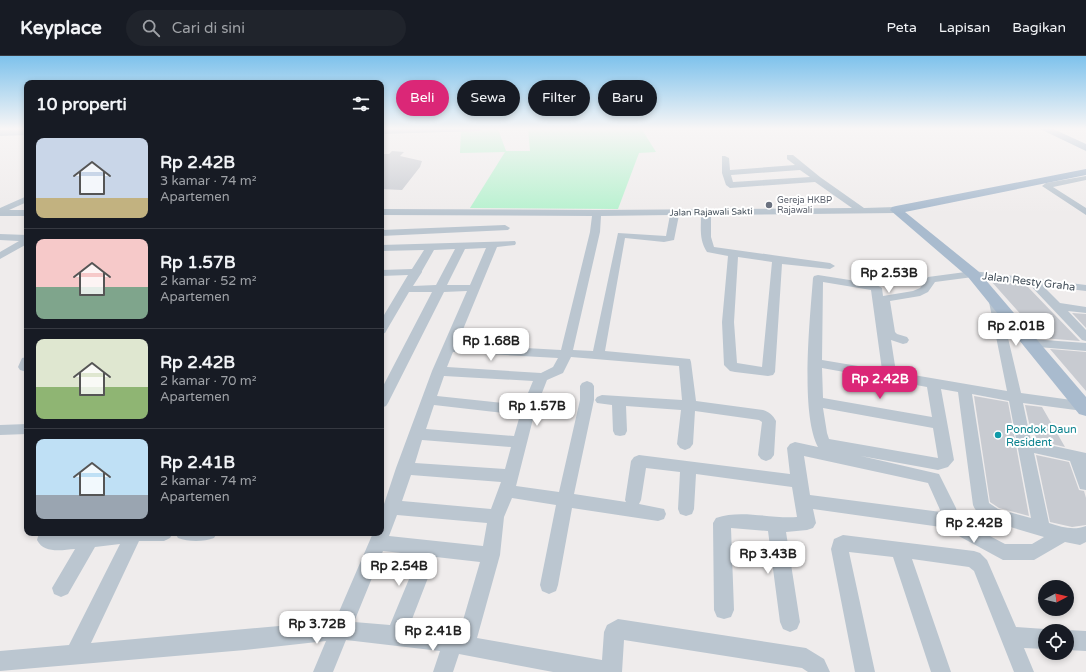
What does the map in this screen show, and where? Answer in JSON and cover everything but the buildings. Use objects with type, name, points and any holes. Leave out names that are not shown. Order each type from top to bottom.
[{"type":"main road","name":"Jalan Rajawali Sakti","points":[[896,210],[1086,172]]},
{"type":"main road","points":[[896,210],[972,274],[1085,408]]},
{"type":"street","points":[[790,157],[817,179],[864,211]]},
{"type":"street","points":[[725,158],[726,173],[729,185],[817,179]]},
{"type":"street","points":[[726,173],[802,167]]},
{"type":"street","points":[[1059,177],[1070,181]]},
{"type":"street","points":[[1086,178],[1046,186],[1086,212]]},
{"type":"street","points":[[1071,202],[1086,198]]},
{"type":"street","points":[[0,212],[24,200]]},
{"type":"street","name":"Jalan Rajawali Sakti","points":[[384,212],[597,213],[896,210]]},
{"type":"street","points":[[404,247],[409,232],[413,211]]},
{"type":"street","points":[[0,212],[24,213]]},
{"type":"street","points":[[598,355],[621,235],[664,239],[671,238],[675,212]]},
{"type":"street","points":[[706,212],[706,240],[711,250],[777,260],[816,268],[830,266]]},
{"type":"street","points":[[439,371],[541,377],[554,374],[561,368],[570,354],[595,232],[597,213]]},
{"type":"street","points":[[384,233],[506,228]]},
{"type":"street","points":[[14,237],[24,232]]},
{"type":"street","points":[[0,237],[24,239]]},
{"type":"street","points":[[0,256],[24,241]]},
{"type":"street","points":[[384,248],[491,245],[511,243]]},
{"type":"street","points":[[384,397],[462,245]]},
{"type":"street","points":[[384,523],[391,507],[439,371],[473,288],[492,247],[491,245]]},
{"type":"street","points":[[384,325],[417,272],[431,246]]},
{"type":"street","points":[[733,254],[728,322],[731,365],[735,368],[766,372],[770,370],[777,260]]},
{"type":"street","points":[[384,275],[417,272]]},
{"type":"street","name":"Jalan Resty Graha","points":[[903,340],[893,337],[889,333],[884,299],[916,294],[924,290],[932,279],[972,274],[1086,288]]},
{"type":"street","points":[[890,376],[876,289],[871,286],[818,278],[815,363],[816,402],[820,439],[824,444],[938,464],[944,463],[946,460],[933,383]]},
{"type":"street","points":[[1033,282],[1055,306],[1085,334]]},
{"type":"street","points":[[405,289],[473,288]]},
{"type":"street","points":[[995,302],[1042,529]]},
{"type":"street","points":[[1055,306],[1086,310]]},
{"type":"street","points":[[1030,343],[1086,347]]},
{"type":"street","points":[[448,348],[598,355],[685,362],[689,405],[685,444]]},
{"type":"street","points":[[815,363],[1085,408]]},
{"type":"street","points":[[443,672],[459,644],[491,556],[496,517],[508,484],[528,411],[541,377]]},
{"type":"street","points":[[549,584],[565,500],[587,400],[587,386]]},
{"type":"street","points":[[964,388],[982,504],[985,510],[993,515],[1062,534],[1080,537],[1086,534]]},
{"type":"street","points":[[429,400],[528,411]]},
{"type":"street","points":[[602,400],[689,405],[763,415],[769,421],[766,455]]},
{"type":"street","points":[[618,401],[620,431]]},
{"type":"street","points":[[816,402],[940,424]]},
{"type":"street","points":[[0,430],[24,429]]},
{"type":"street","points":[[416,434],[519,442]]},
{"type":"street","points":[[1024,445],[1082,459],[1086,484]]},
{"type":"street","points":[[724,610],[722,523],[730,521],[776,524],[807,523],[804,501],[798,481],[795,448],[933,478],[948,508],[951,521]]},
{"type":"street","points":[[634,500],[639,461],[798,481]]},
{"type":"street","points":[[686,509],[688,467]]},
{"type":"street","points":[[404,468],[508,484],[565,500],[658,514]]},
{"type":"street","points":[[804,501],[951,521],[963,530],[1003,552],[1034,552],[1062,534]]},
{"type":"street","points":[[391,507],[496,517]]},
{"type":"street","points":[[776,524],[790,622]]},
{"type":"street","points":[[47,536],[46,540],[52,543],[78,538],[100,536]]},
{"type":"street","points":[[75,654],[133,536]]},
{"type":"street","points":[[323,672],[380,536]]},
{"type":"street","points":[[61,588],[78,538]]},
{"type":"street","points":[[378,543],[491,556]]},
{"type":"street","points":[[865,672],[840,550],[840,544],[843,543],[972,559],[977,562],[982,566],[1024,672]]},
{"type":"street","points":[[396,636],[430,549]]},
{"type":"street","points":[[900,550],[941,672]]},
{"type":"street","points":[[0,661],[340,630],[459,644],[612,672],[613,639],[614,632],[618,629],[806,658],[817,666],[820,672]]},
{"type":"street","points":[[1009,637],[1038,639]]},
{"type":"street","points":[[1074,640],[1086,641]]},
{"type":"green space","points":[[502,157],[638,157],[618,209],[470,208]]},
{"type":"place","name":"Gereja HKBP Rajawali","points":[[769,205]]},
{"type":"place","name":"Pondok Daun Resident","points":[[998,435]]}]
